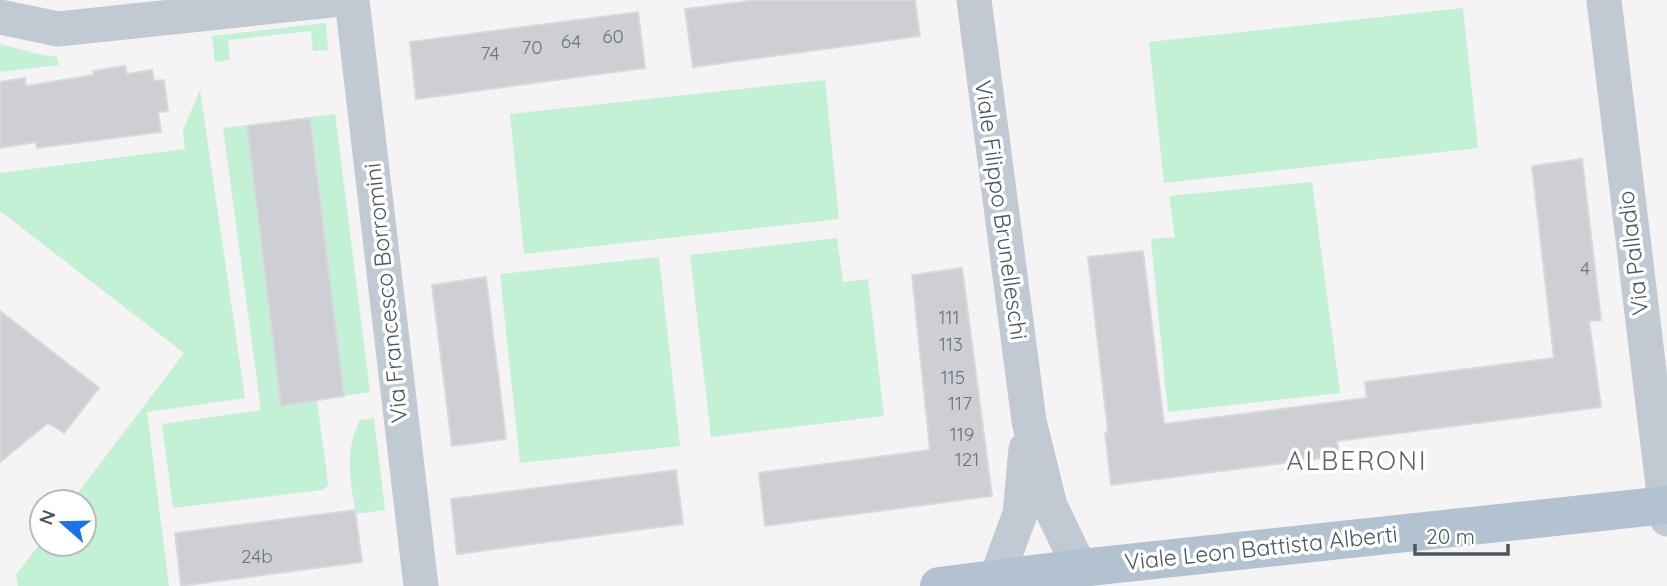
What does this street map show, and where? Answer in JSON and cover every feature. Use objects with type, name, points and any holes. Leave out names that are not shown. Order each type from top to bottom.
[{"type":"main road","name":"Viale Leon Battista Alberti","points":[[939,586],[1080,568],[1666,510]]},
{"type":"street","points":[[0,17],[58,29],[331,0]]},
{"type":"street","name":"Via Francesco Borromini","points":[[352,0],[421,586]]},
{"type":"street","name":"Viale Filippo Brunelleschi","points":[[974,0],[1029,421],[1050,506],[1080,568]]},
{"type":"street","name":"Via Palladio","points":[[1604,0],[1666,510]]},
{"type":"street","name":"Viale Filippo Brunelleschi","points":[[996,579],[1020,514],[1029,421]]},
{"type":"green space","points":[[1463,8],[1478,148],[1164,183],[1149,42]]},
{"type":"green space","points":[[326,23],[328,50],[313,51],[311,31],[228,40],[230,60],[215,62],[212,36]]},
{"type":"green space","points":[[0,44],[57,57],[59,65],[0,72]]},
{"type":"green space","points":[[825,80],[839,219],[524,254],[510,114]]},
{"type":"green space","points":[[200,90],[245,398],[147,412],[169,586],[18,586],[16,575],[29,558],[98,558],[98,488],[82,488],[184,353],[0,211],[0,173],[185,149],[183,130]]},
{"type":"green space","points":[[335,114],[370,392],[317,400],[328,483],[322,490],[173,508],[162,424],[261,410],[223,128]]},
{"type":"green space","points":[[1312,182],[1340,393],[1168,412],[1151,239],[1175,237],[1169,196]]},
{"type":"green space","points":[[837,238],[843,282],[868,279],[884,416],[711,437],[690,255]]},
{"type":"green space","points":[[659,257],[680,446],[520,463],[500,274]]},
{"type":"green space","points":[[374,418],[385,510],[356,514],[350,478],[352,444],[360,420]]},
{"type":"building","points":[[757,0],[915,0],[920,36],[693,67],[685,9]]},
{"type":"building","points":[[638,12],[645,68],[416,99],[410,42]]},
{"type":"building","points":[[125,66],[127,74],[152,70],[154,81],[164,80],[168,111],[158,112],[161,132],[37,148],[36,142],[0,148],[0,82],[25,78],[26,86],[94,75],[93,71]]},
{"type":"building","points":[[310,118],[344,396],[281,406],[247,126]]},
{"type":"building","points":[[1582,159],[1601,320],[1589,321],[1601,407],[1337,441],[1339,456],[1111,485],[1105,433],[1108,432],[1088,257],[1143,251],[1164,424],[1367,398],[1365,382],[1554,358],[1532,166]]},
{"type":"building","points":[[962,268],[992,496],[765,526],[759,473],[930,450],[912,275]]},
{"type":"building","points":[[486,277],[506,439],[452,446],[432,285]]},
{"type":"building","points":[[0,311],[99,388],[64,433],[48,423],[0,462]]},
{"type":"building","points":[[676,470],[683,524],[457,554],[451,499]]},
{"type":"building","points":[[355,510],[362,562],[181,586],[175,533]]},
{"type":"district","name":"ALBERONI","points":[[1357,461]]}]
